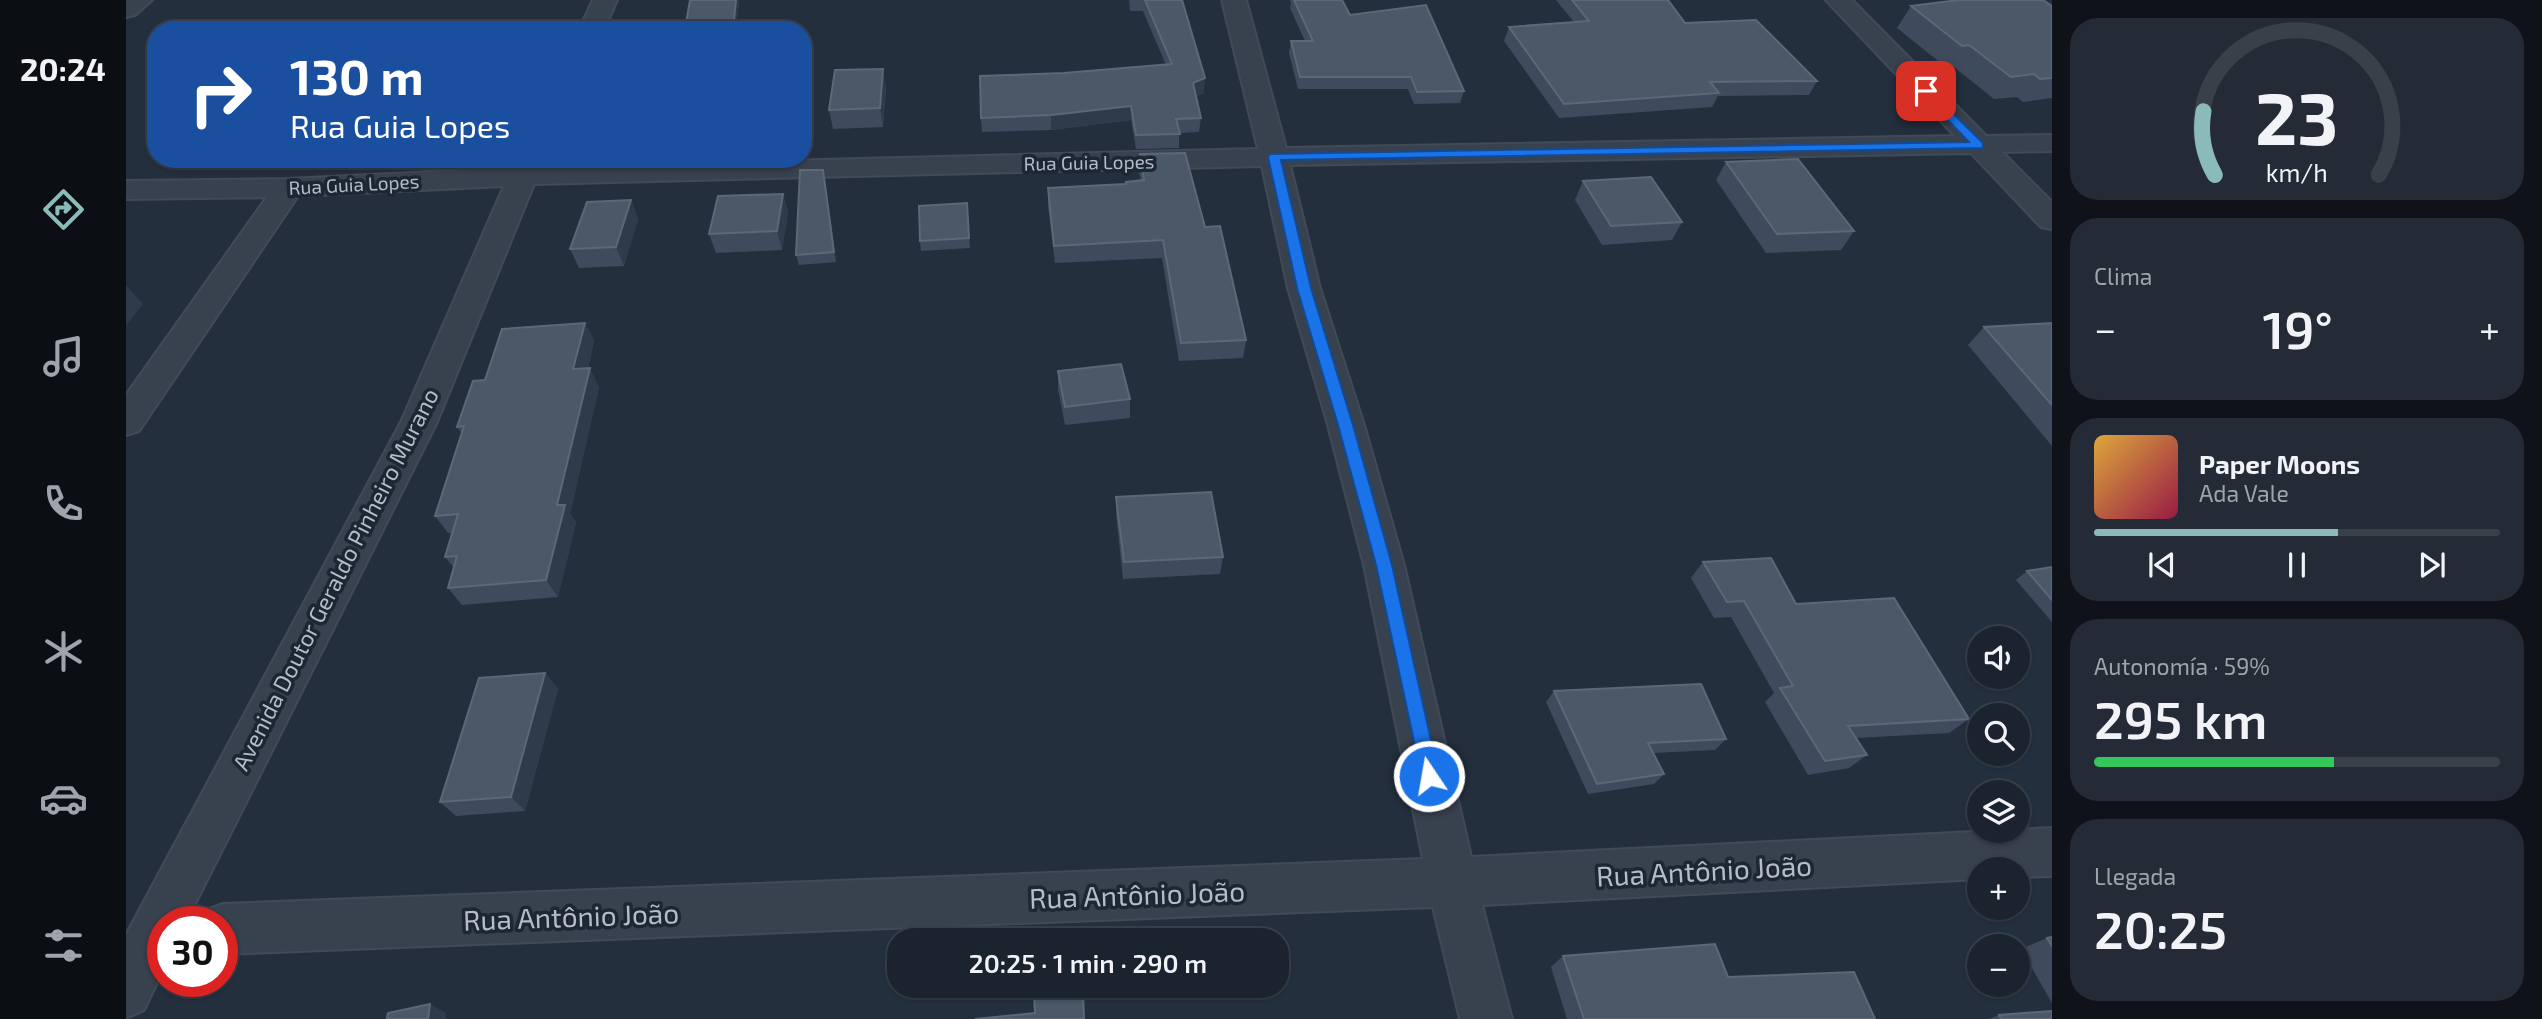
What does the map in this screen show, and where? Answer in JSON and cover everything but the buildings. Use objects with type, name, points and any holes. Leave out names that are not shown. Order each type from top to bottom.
[{"type":"street","points":[[126,10],[140,0]]},
{"type":"street","points":[[595,21],[605,0]]},
{"type":"street","points":[[1234,0],[1304,288],[1346,425],[1384,565],[1452,882],[1486,1019]]},
{"type":"street","points":[[1838,0],[2052,220]]},
{"type":"street","name":"Rua Guia Lopes","points":[[812,164],[2052,143]]},
{"type":"street","name":"Rua Guia Lopes","points":[[126,190],[289,188],[526,168]]},
{"type":"street","name":"Avenida Doutor Geraldo Pinheiro Murano","points":[[162,906],[419,422],[526,168]]},
{"type":"street","points":[[126,422],[289,188]]},
{"type":"street","name":"Rua Antônio João","points":[[238,928],[1452,882],[2052,852]]},
{"type":"street","name":"Avenida Doutor Geraldo Pinheiro Murano","points":[[126,992],[147,936]]},
{"type":"route","points":[[1429,776],[1384,565],[1346,425],[1304,288],[1274,157],[1979,145],[1926,91]]}]
